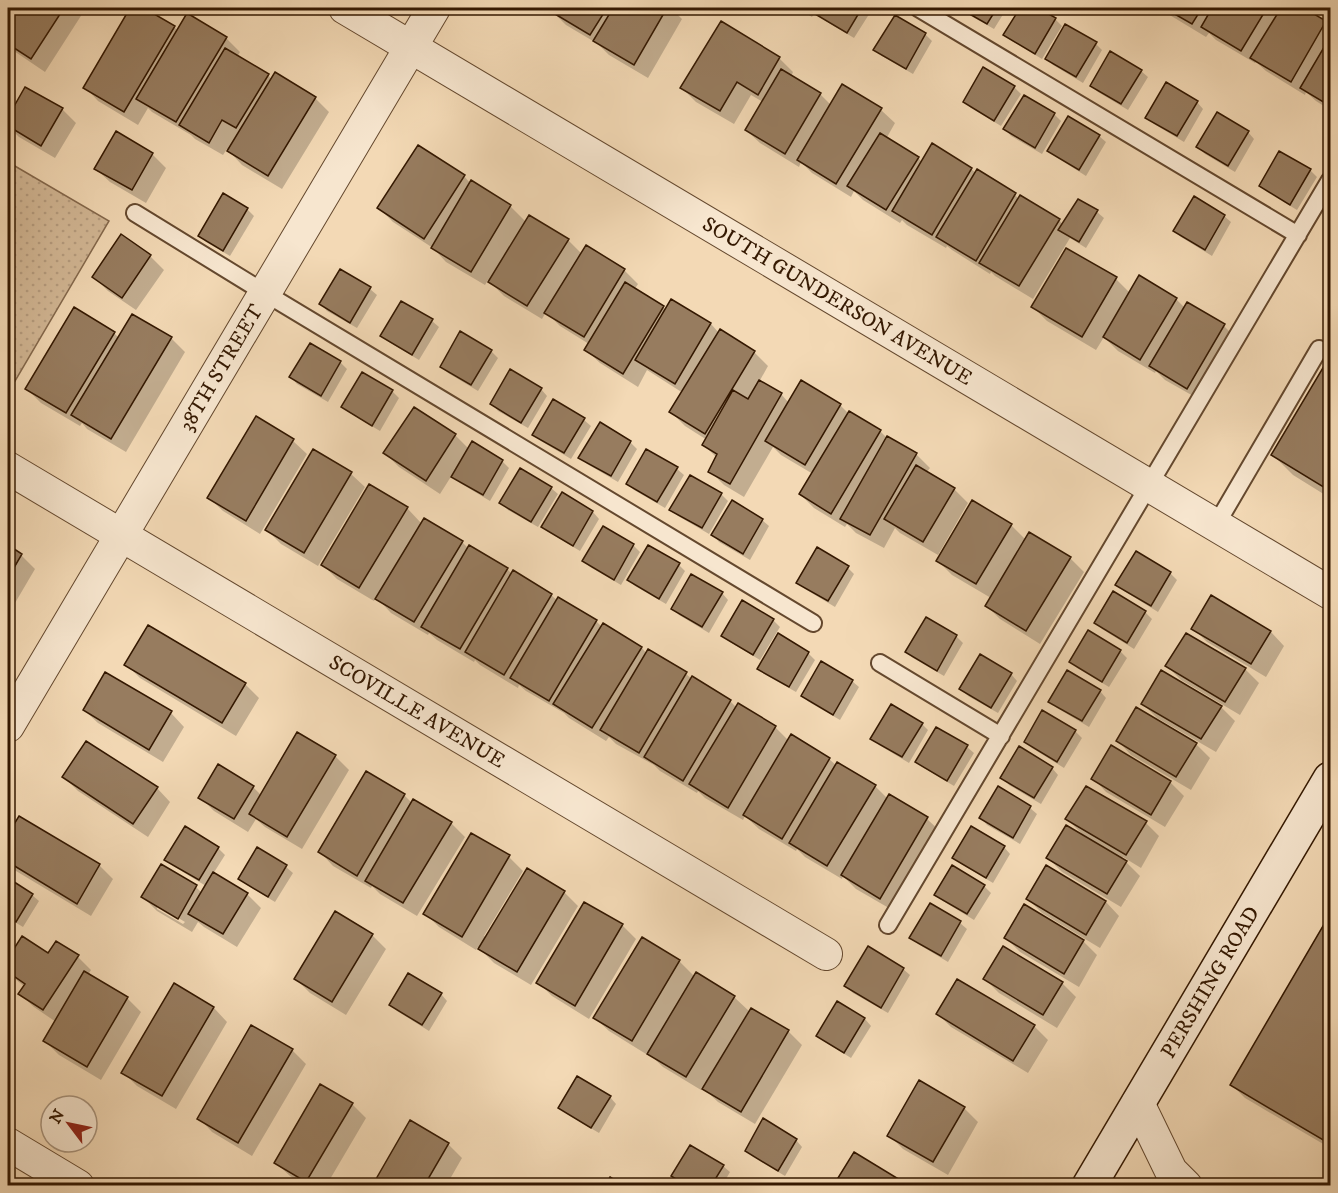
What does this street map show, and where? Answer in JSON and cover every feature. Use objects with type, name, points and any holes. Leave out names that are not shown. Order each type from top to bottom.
[{"type":"main road","name":"PERSHING ROAD","points":[[1089,1185],[1330,779]]},
{"type":"street","name":"SOUTH GUNDERSON AVENUE","points":[[345,8],[1330,593]]},
{"type":"street","name":"38TH STREET","points":[[8,726],[434,8]]},
{"type":"street","name":"SCOVILLE AVENUE","points":[[8,468],[826,954]]},
{"type":"street","points":[[1138,1103],[1171,1171],[1186,1185]]},
{"type":"street","points":[[8,1144],[78,1185]]},
{"type":"lane","points":[[918,8],[1298,235]]},
{"type":"lane","points":[[888,925],[1330,180]]},
{"type":"lane","points":[[135,213],[813,623]]},
{"type":"lane","points":[[1216,525],[1319,349]]},
{"type":"lane","points":[[880,663],[1001,736]]},
{"type":"shaded area","points":[[8,162],[109,221],[8,393]]},
{"type":"building","points":[[8,8],[64,8],[31,59],[8,44]]},
{"type":"building","points":[[130,8],[144,8],[175,26],[124,112],[83,88]]},
{"type":"building","points":[[553,8],[607,8],[590,35],[550,11]]},
{"type":"building","points":[[613,8],[667,8],[634,65],[593,41]]},
{"type":"building","points":[[819,8],[862,8],[847,33],[815,14]]},
{"type":"building","points":[[959,8],[997,8],[987,24]]},
{"type":"building","points":[[1020,8],[1038,8],[1056,18],[1035,54],[1003,35]]},
{"type":"building","points":[[1164,8],[1202,8],[1192,24]]},
{"type":"building","points":[[1212,8],[1267,8],[1241,51],[1201,27]]},
{"type":"building","points":[[1281,8],[1304,8],[1326,21],[1291,82],[1250,58]]},
{"type":"building","points":[[187,13],[227,37],[176,122],[136,99]]},
{"type":"building","points":[[895,15],[926,33],[906,69],[873,50]]},
{"type":"building","points":[[721,21],[780,57],[758,95],[737,82],[720,111],[680,88]]},
{"type":"building","points":[[1065,24],[1097,42],[1076,77],[1045,59]]},
{"type":"building","points":[[1330,37],[1330,106],[1300,88]]},
{"type":"building","points":[[225,48],[269,74],[236,128],[222,120],[209,143],[179,125]]},
{"type":"building","points":[[1110,51],[1142,70],[1121,104],[1090,86]]},
{"type":"building","points":[[983,67],[1015,86],[994,121],[963,102]]},
{"type":"building","points":[[781,69],[821,93],[785,154],[745,130]]},
{"type":"building","points":[[275,72],[316,97],[268,176],[227,151]]},
{"type":"building","points":[[1166,82],[1198,101],[1177,136],[1145,118]]},
{"type":"building","points":[[842,84],[882,108],[836,184],[797,160]]},
{"type":"building","points":[[25,87],[63,108],[41,146],[8,126],[8,117]]},
{"type":"building","points":[[1024,95],[1055,113],[1035,148],[1003,129]]},
{"type":"building","points":[[1217,112],[1249,131],[1228,166],[1196,147]]},
{"type":"building","points":[[1068,116],[1100,135],[1079,170],[1047,151]]},
{"type":"building","points":[[116,131],[153,153],[132,190],[94,169]]},
{"type":"building","points":[[880,133],[919,157],[886,210],[847,186]]},
{"type":"building","points":[[932,143],[972,168],[932,235],[892,211]]},
{"type":"building","points":[[418,145],[465,175],[424,239],[377,208]]},
{"type":"building","points":[[1279,151],[1311,169],[1290,205],[1259,186]]},
{"type":"building","points":[[977,169],[1016,193],[976,261],[936,237]]},
{"type":"building","points":[[471,180],[511,205],[471,272],[431,248]]},
{"type":"building","points":[[223,193],[248,208],[223,251],[198,236]]},
{"type":"building","points":[[1020,195],[1060,219],[1019,286],[979,263]]},
{"type":"building","points":[[1194,196],[1225,215],[1205,250],[1173,231]]},
{"type":"building","points":[[1078,199],[1098,210],[1079,242],[1058,230]]},
{"type":"building","points":[[529,215],[569,239],[527,306],[488,282]]},
{"type":"building","points":[[121,234],[151,255],[122,298],[92,277]]},
{"type":"building","points":[[586,245],[625,269],[584,337],[544,313]]},
{"type":"building","points":[[1066,248],[1117,277],[1082,337],[1031,307]]},
{"type":"building","points":[[340,269],[371,287],[350,323],[319,304]]},
{"type":"building","points":[[1139,275],[1177,298],[1140,360],[1103,337]]},
{"type":"building","points":[[625,282],[664,306],[623,374],[584,350]]},
{"type":"building","points":[[671,299],[711,323],[675,384],[635,360]]},
{"type":"building","points":[[401,301],[433,319],[412,355],[380,336]]},
{"type":"building","points":[[1187,302],[1225,324],[1187,389],[1149,366]]},
{"type":"building","points":[[74,307],[115,332],[66,413],[25,389]]},
{"type":"building","points":[[132,314],[172,337],[111,439],[71,415]]},
{"type":"building","points":[[720,329],[755,351],[705,434],[669,412]]},
{"type":"building","points":[[460,331],[492,350],[471,385],[440,367]]},
{"type":"building","points":[[310,343],[341,361],[321,396],[289,377]]},
{"type":"building","points":[[1330,356],[1330,491],[1271,455]]},
{"type":"building","points":[[510,369],[542,388],[521,423],[490,404]]},
{"type":"building","points":[[362,372],[393,390],[372,426],[341,407]]},
{"type":"building","points":[[759,380],[782,393],[730,484],[708,472],[717,454],[702,445],[733,390],[748,399]]},
{"type":"building","points":[[801,380],[841,404],[805,465],[765,441]]},
{"type":"building","points":[[553,399],[585,418],[564,453],[532,435]]},
{"type":"building","points":[[414,407],[456,434],[426,481],[383,453]]},
{"type":"building","points":[[849,411],[881,430],[831,514],[799,494]]},
{"type":"building","points":[[256,416],[294,439],[246,521],[207,498]]},
{"type":"building","points":[[600,422],[631,441],[611,476],[578,458]]},
{"type":"building","points":[[887,436],[917,453],[870,535],[840,519]]},
{"type":"building","points":[[472,441],[503,460],[483,495],[451,477]]},
{"type":"building","points":[[313,449],[352,472],[304,553],[265,530]]},
{"type":"building","points":[[646,449],[678,467],[657,502],[626,484]]},
{"type":"building","points":[[916,465],[955,488],[923,542],[884,519]]},
{"type":"building","points":[[520,468],[552,487],[531,522],[499,503]]},
{"type":"building","points":[[690,475],[722,493],[702,528],[669,510]]},
{"type":"building","points":[[369,484],[408,507],[359,588],[321,565]]},
{"type":"building","points":[[562,492],[593,511],[573,546],[541,527]]},
{"type":"building","points":[[732,500],[763,519],[743,554],[711,535]]},
{"type":"building","points":[[972,500],[1012,524],[976,584],[936,561]]},
{"type":"building","points":[[424,518],[463,541],[414,622],[375,599]]},
{"type":"building","points":[[603,526],[634,544],[614,580],[582,561]]},
{"type":"building","points":[[1029,532],[1071,557],[1026,631],[985,606]]},
{"type":"building","points":[[8,545],[22,554],[8,578]]},
{"type":"building","points":[[469,545],[508,568],[460,649],[421,627]]},
{"type":"building","points":[[648,545],[680,563],[659,599],[627,580]]},
{"type":"building","points":[[817,547],[849,566],[828,601],[796,583]]},
{"type":"building","points":[[1136,551],[1171,572],[1151,606],[1115,585]]},
{"type":"building","points":[[513,570],[552,594],[504,675],[465,652]]},
{"type":"building","points":[[691,574],[723,592],[702,627],[671,609]]},
{"type":"building","points":[[1113,591],[1146,611],[1127,643],[1094,623]]},
{"type":"building","points":[[1211,595],[1271,631],[1251,664],[1191,629]]},
{"type":"building","points":[[558,597],[597,620],[549,701],[510,678]]},
{"type":"building","points":[[742,600],[774,619],[753,655],[721,636]]},
{"type":"building","points":[[926,617],[957,635],[937,671],[905,652]]},
{"type":"building","points":[[603,623],[642,647],[592,728],[553,704]]},
{"type":"building","points":[[148,625],[246,683],[222,723],[124,665]]},
{"type":"building","points":[[1088,630],[1121,650],[1102,682],[1069,662]]},
{"type":"building","points":[[778,633],[809,652],[789,687],[757,669]]},
{"type":"building","points":[[1186,633],[1246,668],[1225,702],[1165,666]]},
{"type":"building","points":[[648,649],[687,672],[639,753],[600,730]]},
{"type":"building","points":[[980,654],[1012,673],[991,708],[959,689]]},
{"type":"building","points":[[821,661],[853,680],[833,715],[801,696]]},
{"type":"building","points":[[1067,670],[1101,690],[1082,721],[1048,702]]},
{"type":"building","points":[[1161,670],[1222,706],[1201,739],[1141,704]]},
{"type":"building","points":[[105,672],[172,711],[149,750],[83,710]]},
{"type":"building","points":[[692,676],[731,700],[683,781],[644,757]]},
{"type":"building","points":[[738,703],[776,726],[728,808],[689,784]]},
{"type":"building","points":[[891,704],[923,723],[902,757],[870,739]]},
{"type":"building","points":[[1136,707],[1197,743],[1176,777],[1116,741]]},
{"type":"building","points":[[1042,710],[1076,730],[1057,762],[1024,742]]},
{"type":"building","points":[[936,727],[968,745],[947,781],[915,762]]},
{"type":"building","points":[[297,732],[336,755],[287,837],[249,814]]},
{"type":"building","points":[[791,734],[830,758],[782,839],[743,815]]},
{"type":"building","points":[[86,741],[158,787],[133,824],[62,777]]},
{"type":"building","points":[[1111,745],[1171,781],[1151,815],[1091,779]]},
{"type":"building","points":[[1019,746],[1053,767],[1034,798],[1000,778]]},
{"type":"building","points":[[837,762],[876,785],[827,866],[789,843]]},
{"type":"building","points":[[218,764],[254,786],[234,819],[198,798]]},
{"type":"building","points":[[366,771],[405,794],[357,876],[318,852]]},
{"type":"building","points":[[998,786],[1031,806],[1013,838],[979,818]]},
{"type":"building","points":[[1086,786],[1147,821],[1126,855],[1065,819]]},
{"type":"building","points":[[889,794],[928,817],[880,899],[841,875]]},
{"type":"building","points":[[413,799],[452,822],[403,903],[365,881]]},
{"type":"building","points":[[19,816],[100,864],[77,904],[8,862],[8,834]]},
{"type":"building","points":[[1066,825],[1127,861],[1107,894],[1046,858]]},
{"type":"building","points":[[185,826],[219,847],[199,880],[164,860]]},
{"type":"building","points":[[971,826],[1005,846],[986,878],[952,858]]},
{"type":"building","points":[[471,833],[510,855],[462,937],[423,914]]},
{"type":"building","points":[[257,847],[287,865],[268,897],[238,879]]},
{"type":"building","points":[[161,864],[197,885],[178,919],[141,897]]},
{"type":"building","points":[[952,865],[985,885],[967,914],[934,895]]},
{"type":"building","points":[[1046,865],[1106,901],[1086,935],[1026,899]]},
{"type":"building","points":[[527,868],[565,891],[517,972],[478,949]]},
{"type":"building","points":[[213,872],[248,893],[223,934],[188,914]]},
{"type":"building","points":[[8,878],[33,894],[16,922],[8,917]]},
{"type":"building","points":[[584,902],[623,924],[575,1006],[536,983]]},
{"type":"building","points":[[930,903],[961,921],[941,956],[909,938]]},
{"type":"building","points":[[1024,904],[1084,940],[1064,974],[1004,938]]},
{"type":"building","points":[[335,911],[373,934],[332,1002],[294,979]]},
{"type":"building","points":[[1330,914],[1330,1144],[1230,1085]]},
{"type":"building","points":[[22,936],[48,953],[56,941],[79,955],[43,1010],[18,994],[25,984],[8,972],[8,958]]},
{"type":"building","points":[[642,937],[680,960],[632,1041],[593,1018]]},
{"type":"building","points":[[868,946],[904,968],[881,1008],[844,986]]},
{"type":"building","points":[[1003,946],[1063,982],[1043,1015],[983,979]]},
{"type":"building","points":[[84,971],[128,997],[87,1067],[43,1041]]},
{"type":"building","points":[[696,972],[735,996],[686,1077],[647,1054]]},
{"type":"building","points":[[408,973],[442,993],[422,1025],[389,1005]]},
{"type":"building","points":[[957,979],[1035,1025],[1013,1061],[936,1014]]},
{"type":"building","points":[[174,983],[214,1007],[162,1096],[121,1073]]},
{"type":"building","points":[[837,1001],[865,1018],[844,1053],[816,1036]]},
{"type":"building","points":[[751,1008],[789,1030],[741,1112],[702,1089]]},
{"type":"building","points":[[251,1025],[293,1049],[238,1143],[197,1119]]},
{"type":"building","points":[[577,1076],[611,1096],[591,1128],[558,1108]]},
{"type":"building","points":[[919,1080],[965,1107],[933,1162],[887,1136]]},
{"type":"building","points":[[320,1084],[353,1103],[306,1182],[274,1163]]},
{"type":"building","points":[[763,1118],[797,1139],[778,1171],[745,1151]]},
{"type":"building","points":[[410,1120],[449,1143],[424,1186],[372,1186]]},
{"type":"building","points":[[690,1145],[724,1165],[711,1186],[687,1186],[671,1176]]},
{"type":"building","points":[[854,1152],[910,1186],[833,1186]]},
{"type":"building","points":[[610,1177],[624,1186],[605,1186]]}]
